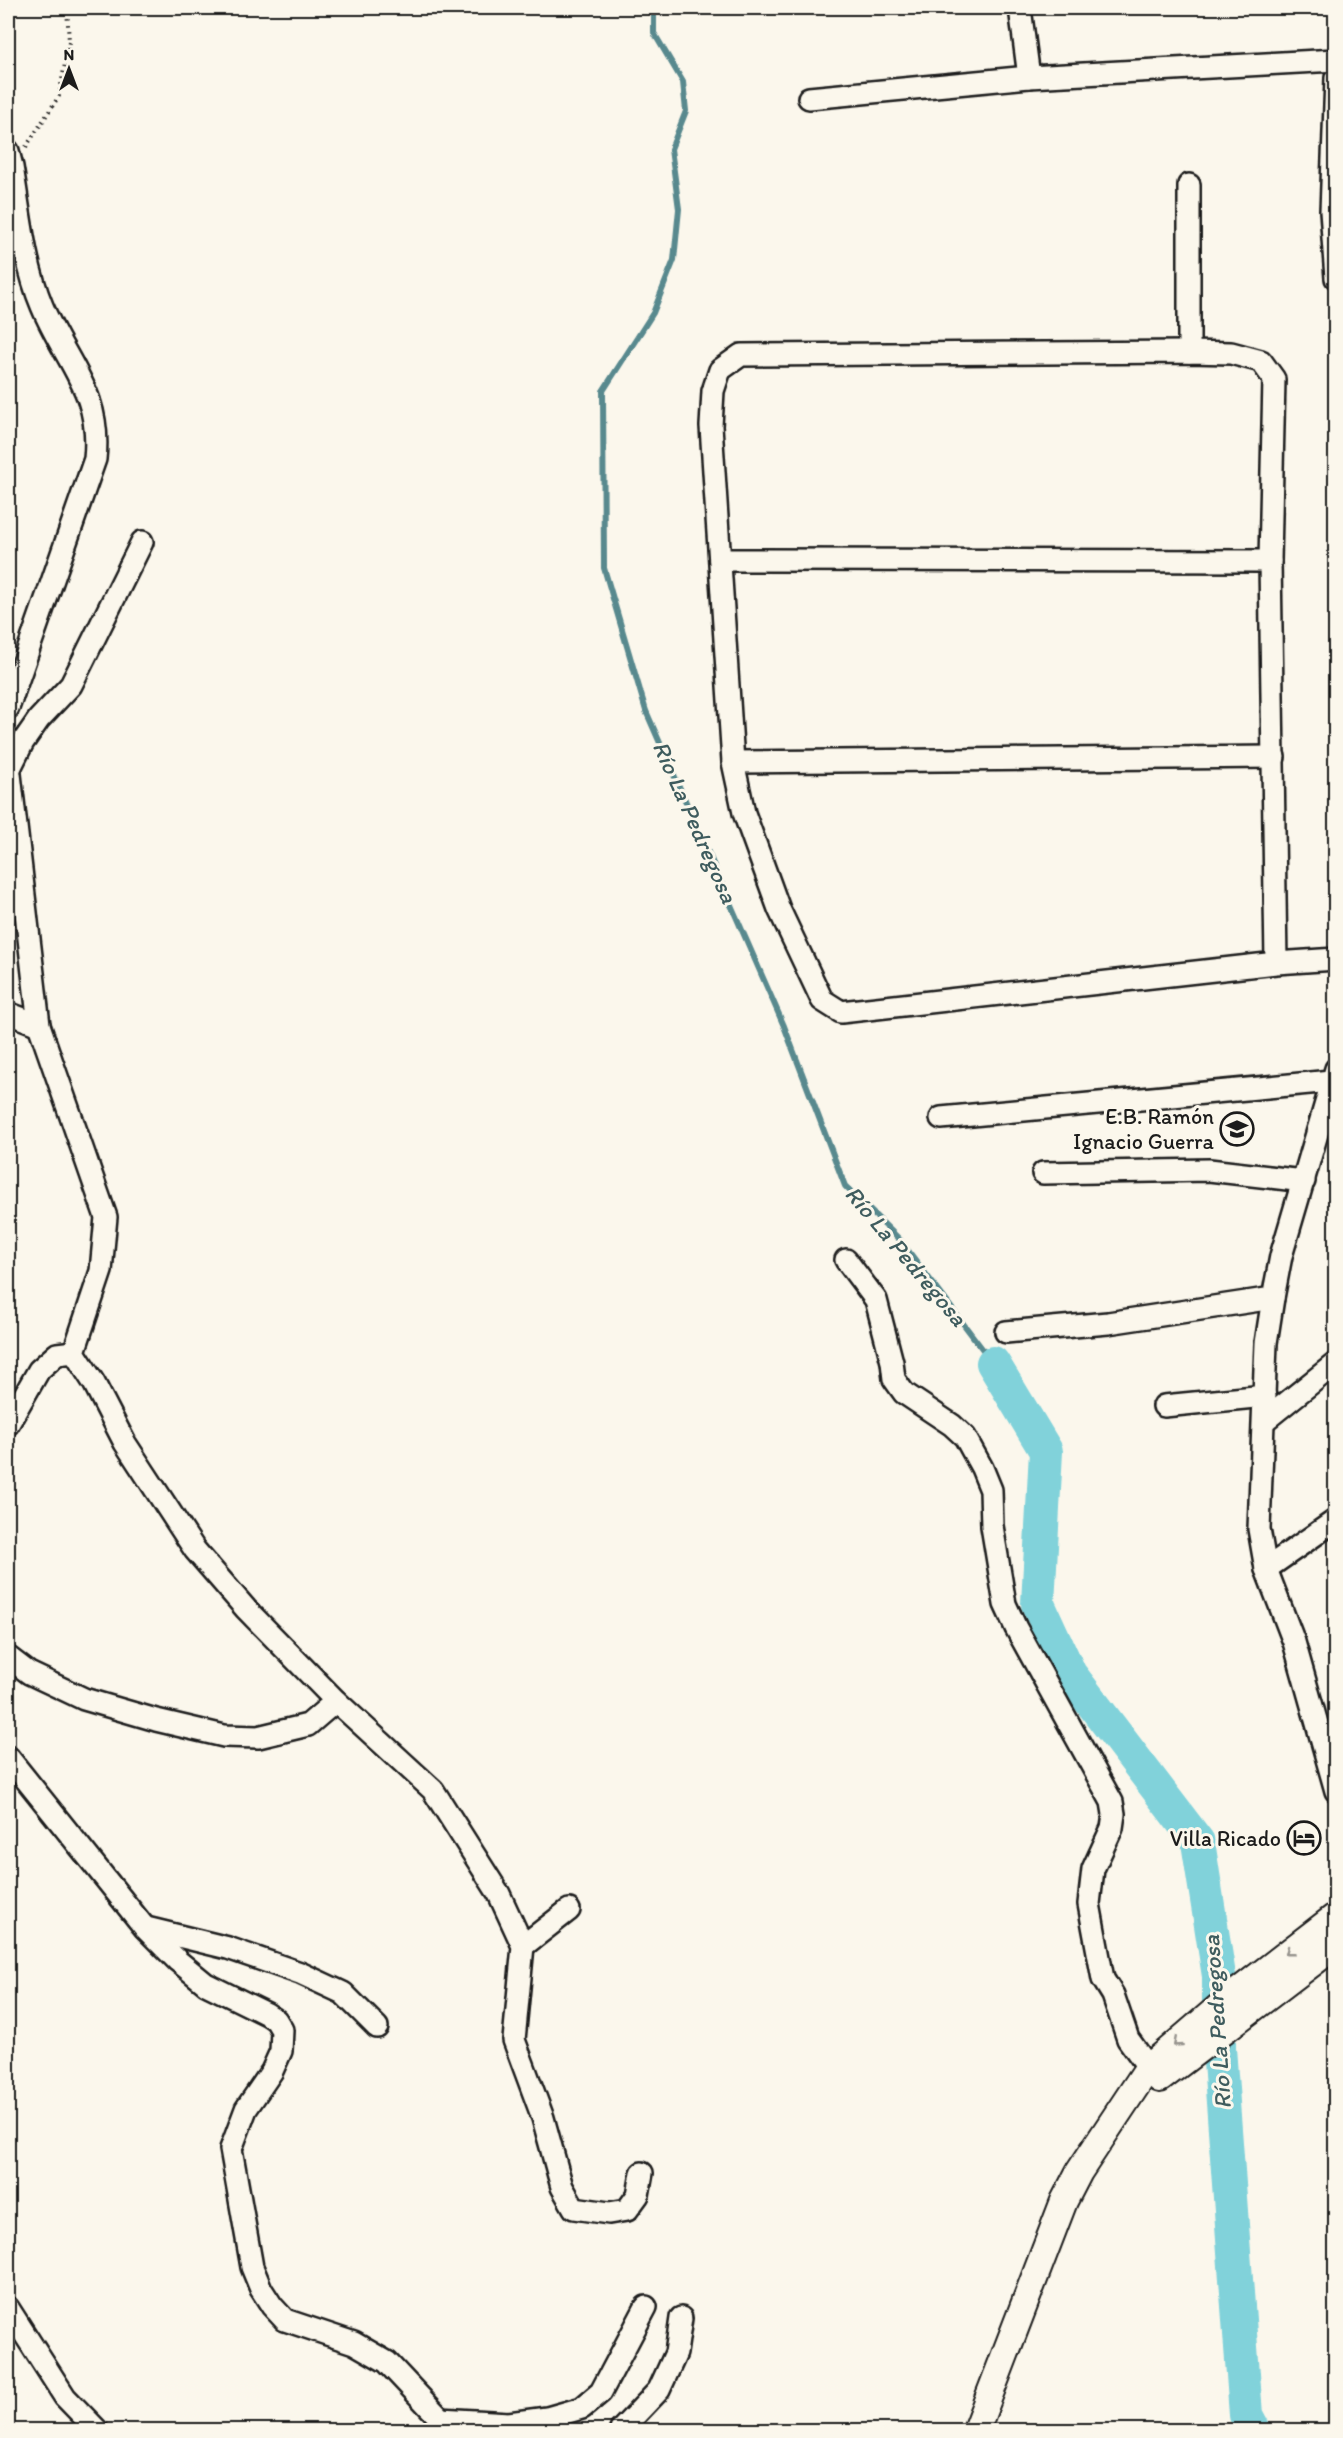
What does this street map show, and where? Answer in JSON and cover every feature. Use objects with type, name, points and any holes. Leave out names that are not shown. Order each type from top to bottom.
[{"type":"main road","points":[[1214,2028],[1227,2000],[1335,1916]]},
{"type":"main road","points":[[976,2430],[1064,2201],[1079,2172],[1153,2074],[1214,2028],[1335,1945]]},
{"type":"street","points":[[1020,8],[1029,76]]},
{"type":"street","points":[[809,98],[1029,76],[1335,60]]},
{"type":"street","points":[[1335,78],[1333,211],[1335,278]]},
{"type":"street","points":[[8,708],[95,459],[97,434],[90,399],[42,307],[29,268],[10,159]]},
{"type":"street","points":[[1189,185],[1189,352]]},
{"type":"street","points":[[1276,963],[1270,561],[1274,379],[1261,361],[1231,353],[1189,352],[741,355],[720,370],[713,391],[711,426],[733,762],[744,813],[779,909],[822,1000],[841,1012],[1276,963],[1335,959]]},
{"type":"street","points":[[74,1352],[101,1271],[106,1217],[39,1025],[8,764],[39,719],[71,685],[142,542]]},
{"type":"street","points":[[720,560],[1270,561]]},
{"type":"street","points":[[733,762],[1274,757]]},
{"type":"street","points":[[8,1013],[39,1025]]},
{"type":"street","points":[[941,1118],[1333,1075],[1281,1256],[1273,1298],[1266,1343],[1259,1529],[1266,1569],[1294,1642],[1335,1791]]},
{"type":"street","points":[[1043,1173],[1209,1170],[1304,1181]]},
{"type":"street","points":[[846,1260],[876,1300],[892,1362],[894,1379],[904,1393],[952,1425],[965,1437],[982,1468],[991,1490],[992,1526],[1005,1604],[1112,1802],[1112,1827],[1094,1869],[1089,1904],[1104,1979],[1113,1995],[1128,2039],[1153,2074]]},
{"type":"street","points":[[1006,1332],[1108,1323],[1273,1298]]},
{"type":"street","points":[[8,1424],[39,1370],[57,1354],[74,1352]]},
{"type":"street","points":[[74,1352],[94,1383],[126,1443],[195,1550],[246,1609],[336,1701],[433,1790],[499,1894],[523,1946],[514,2040],[543,2118],[562,2187],[574,2208],[609,2213],[627,2210],[638,2195],[642,2173]]},
{"type":"street","points":[[1264,1421],[1335,1363]]},
{"type":"street","points":[[1164,1406],[1264,1396]]},
{"type":"street","points":[[1266,1569],[1335,1520]]},
{"type":"street","points":[[8,1657],[28,1673],[84,1699],[156,1720],[224,1736],[258,1737],[308,1725],[336,1701]]},
{"type":"street","points":[[1316,1719],[1335,1736]]},
{"type":"street","points":[[8,1757],[146,1928],[178,1961],[206,1984],[267,2014],[276,2020],[282,2030],[280,2050],[272,2071],[246,2109],[231,2150],[252,2267],[261,2289],[285,2320],[354,2343],[387,2362],[445,2425],[509,2423],[547,2418],[582,2408],[601,2392],[646,2307]]},
{"type":"street","points":[[523,1946],[569,1910]]},
{"type":"street","points":[[146,1928],[228,1948],[300,1973],[343,1993],[377,2027]]},
{"type":"street","points":[[8,2308],[65,2397],[97,2430]]},
{"type":"street","points":[[621,2430],[659,2390],[676,2353],[681,2318]]},
{"type":"path","points":[[10,159],[59,96],[69,42],[67,8]]},
{"type":"waterway","name":"Río La Pedregosa","points":[[654,8],[654,33],[683,82],[686,111],[671,149],[679,209],[674,260],[653,313],[603,391],[604,568],[646,711],[784,1026],[845,1186],[900,1240],[993,1363]]},
{"type":"waterway","name":"Río La Pedregosa","points":[[993,1363],[1046,1451],[1038,1604],[1070,1674],[1198,1842],[1219,1976],[1219,2048],[1246,2415],[1254,2430]]},
{"type":"place","name":"E.B. Ramón Ignacio Guerra","points":[[1237,1129]]},
{"type":"place","name":"Villa Ricado","points":[[1304,1838]]}]
